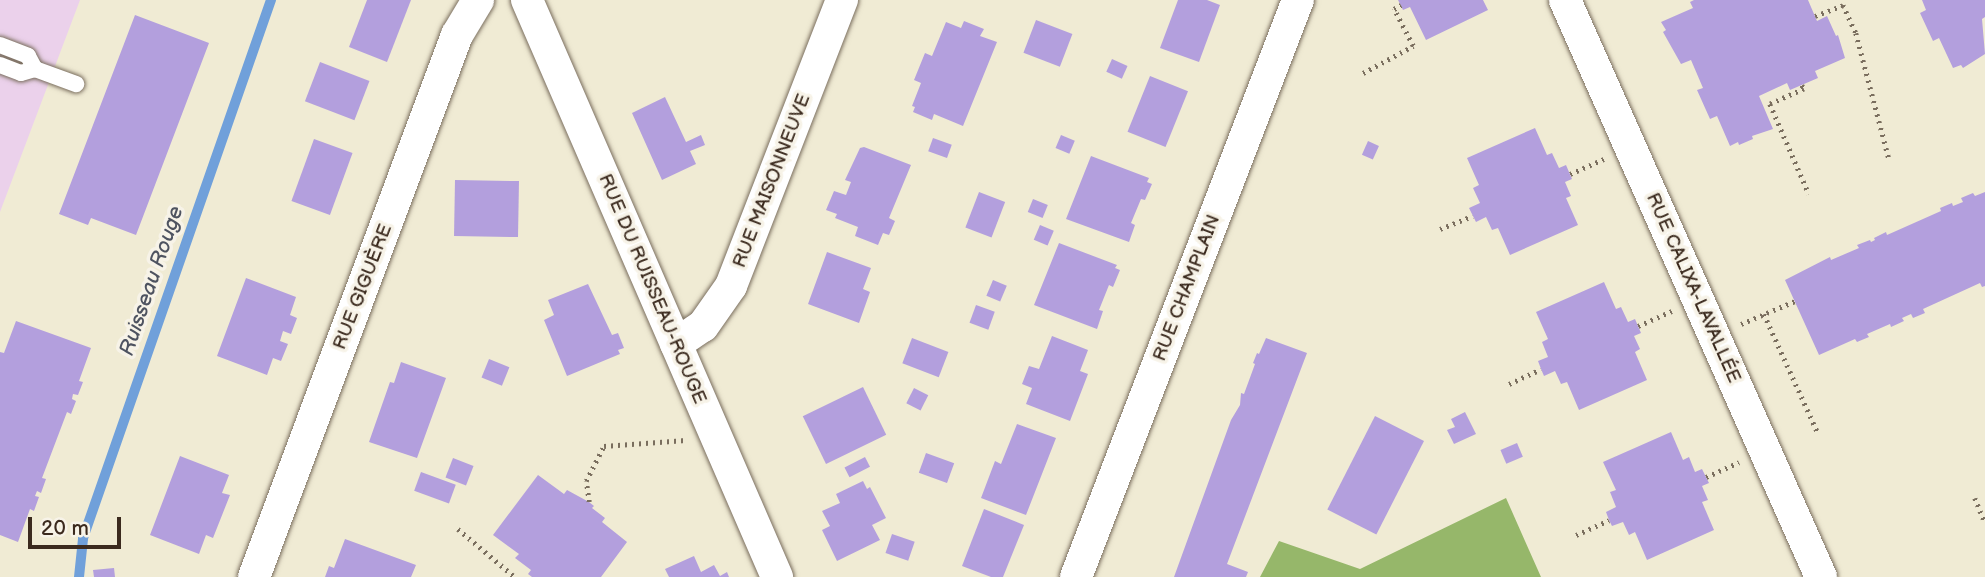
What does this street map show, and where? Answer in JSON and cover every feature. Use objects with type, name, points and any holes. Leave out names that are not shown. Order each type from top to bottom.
[{"type":"street","name":"RUE GIGUÈRE","points":[[254,577],[457,35],[478,0]]},
{"type":"street","name":"RUE DU RUISSEAU-ROUGE","points":[[527,0],[777,577]]},
{"type":"street","name":"RUE MAISONNEUVE","points":[[676,344],[703,326],[724,301],[842,0]]},
{"type":"street","name":"RUE CHAMPLAIN","points":[[1076,577],[1298,0]]},
{"type":"street","name":"RUE CALIXA-LAVALLÉE","points":[[1565,0],[1821,577]]},
{"type":"lane","points":[[0,45],[28,56],[35,69]]},
{"type":"lane","points":[[0,65],[21,73],[35,69],[76,84]]},
{"type":"path","points":[[1363,73],[1413,46],[1394,9],[1401,5]]},
{"type":"path","points":[[1815,16],[1843,5],[1856,33],[1889,159]]},
{"type":"path","points":[[1802,85],[1804,89],[1770,104],[1809,194]]},
{"type":"path","points":[[1440,229],[1473,216]]},
{"type":"path","points":[[1715,336],[1795,301]]},
{"type":"path","points":[[1764,314],[1818,433]]},
{"type":"path","points":[[1509,384],[1541,369]]},
{"type":"path","points":[[589,502],[586,481],[604,446],[685,441],[712,428]]},
{"type":"path","points":[[1975,498],[1985,523]]},
{"type":"path","points":[[1576,535],[1609,520]]},
{"type":"path","points":[[458,529],[515,577]]},
{"type":"shaded area","points":[[0,0],[80,0],[0,212]]},
{"type":"green space","points":[[1506,498],[1541,577],[1260,577],[1279,541],[1360,569]]},
{"type":"building","points":[[367,0],[411,0],[387,62],[349,47]]},
{"type":"building","points":[[1178,0],[1207,0],[1220,5],[1199,62],[1160,48]]},
{"type":"building","points":[[1398,0],[1483,0],[1488,10],[1426,40],[1410,7],[1403,10]]},
{"type":"building","points":[[1808,0],[1817,21],[1827,16],[1836,36],[1838,35],[1845,58],[1815,71],[1818,78],[1790,90],[1787,83],[1759,96],[1773,129],[1752,136],[1753,139],[1739,145],[1738,142],[1730,146],[1717,116],[1710,119],[1697,90],[1703,88],[1691,60],[1681,64],[1663,32],[1666,30],[1661,22],[1693,8],[1690,2]]},
{"type":"building","points":[[1922,0],[1985,0],[1985,17],[1982,19],[1985,54],[1963,68],[1961,65],[1953,68],[1939,38],[1933,41],[1920,13],[1926,10]]},
{"type":"building","points":[[135,15],[209,43],[136,235],[91,218],[88,225],[59,214]]},
{"type":"building","points":[[1036,20],[1072,34],[1060,67],[1023,53]]},
{"type":"building","points":[[964,21],[984,29],[980,36],[997,42],[963,126],[934,114],[932,120],[913,112],[915,107],[912,106],[921,83],[914,80],[925,53],[932,56],[946,22],[961,28]]},
{"type":"building","points":[[1112,59],[1128,66],[1122,79],[1106,72]]},
{"type":"building","points":[[320,62],[369,81],[354,120],[305,101]]},
{"type":"building","points":[[1150,76],[1188,91],[1166,147],[1128,132]]},
{"type":"building","points":[[665,97],[686,142],[701,135],[705,145],[690,151],[696,164],[662,180],[632,113]]},
{"type":"building","points":[[1535,128],[1547,155],[1552,153],[1559,168],[1566,165],[1572,179],[1565,182],[1571,196],[1566,198],[1578,225],[1510,255],[1498,228],[1492,230],[1486,217],[1476,222],[1469,208],[1480,203],[1473,188],[1479,185],[1467,158]]},
{"type":"building","points":[[1061,135],[1075,141],[1069,154],[1056,148]]},
{"type":"building","points":[[933,138],[952,145],[947,158],[928,151]]},
{"type":"building","points":[[314,139],[353,153],[330,215],[291,201]]},
{"type":"building","points":[[1368,141],[1379,146],[1373,160],[1362,155]]},
{"type":"building","points":[[864,147],[911,165],[889,218],[895,221],[889,235],[883,233],[878,245],[855,236],[858,227],[835,218],[837,214],[826,210],[834,191],[846,195],[851,182],[845,180],[860,148]]},
{"type":"building","points":[[1091,156],[1149,178],[1147,182],[1152,184],[1145,200],[1141,199],[1131,223],[1135,225],[1129,242],[1066,219]]},
{"type":"building","points":[[455,180],[519,181],[518,237],[454,236]]},
{"type":"building","points":[[979,192],[1005,202],[992,238],[965,227]]},
{"type":"building","points":[[1985,192],[1985,286],[1982,287],[1980,283],[1923,309],[1925,313],[1913,318],[1911,314],[1891,327],[1890,324],[1867,334],[1869,337],[1857,342],[1855,339],[1819,355],[1785,280],[1830,257],[1831,260],[1859,248],[1857,245],[1870,240],[1871,242],[1886,232],[1887,235],[1941,211],[1940,208],[1963,202],[1961,198]]},
{"type":"building","points":[[1033,199],[1048,205],[1043,218],[1028,212]]},
{"type":"building","points":[[1040,225],[1054,231],[1048,246],[1034,240]]},
{"type":"building","points":[[1059,243],[1117,265],[1115,268],[1120,270],[1113,287],[1109,285],[1099,310],[1103,311],[1097,329],[1034,305]]},
{"type":"building","points":[[827,252],[871,268],[863,289],[870,292],[859,323],[808,304]]},
{"type":"building","points":[[246,278],[296,297],[290,315],[297,318],[291,334],[283,331],[280,341],[288,344],[281,361],[273,358],[267,375],[217,356]]},
{"type":"building","points":[[993,280],[1007,286],[1000,302],[986,296]]},
{"type":"building","points":[[1604,282],[1616,309],[1621,307],[1628,322],[1635,319],[1641,333],[1634,336],[1640,349],[1635,352],[1647,380],[1579,410],[1567,382],[1561,384],[1555,371],[1544,376],[1538,361],[1548,357],[1542,342],[1548,339],[1536,312]]},
{"type":"building","points":[[588,284],[612,335],[618,333],[624,348],[618,350],[620,354],[567,376],[544,320],[554,315],[548,300]]},
{"type":"building","points":[[976,305],[995,312],[988,330],[970,323]]},
{"type":"building","points":[[16,321],[91,348],[79,381],[83,382],[78,395],[73,394],[72,399],[76,401],[71,414],[67,412],[42,478],[46,479],[41,493],[37,491],[35,496],[39,497],[34,511],[30,509],[18,542],[0,535],[0,352],[4,353]]},
{"type":"building","points":[[1052,336],[1088,350],[1080,371],[1088,374],[1070,421],[1026,404],[1032,388],[1022,384],[1029,366],[1039,369]]},
{"type":"building","points":[[912,338],[948,352],[939,377],[902,363]]},
{"type":"building","points":[[1266,338],[1307,353],[1227,564],[1248,572],[1246,577],[1174,577],[1231,420],[1240,405],[1241,393],[1244,394],[1255,364],[1253,363]]},
{"type":"building","points":[[489,359],[509,367],[502,386],[482,378]]},
{"type":"building","points":[[401,362],[446,378],[417,458],[369,442],[390,382],[394,383]]},
{"type":"building","points":[[863,387],[886,435],[826,464],[803,416]]},
{"type":"building","points":[[914,388],[928,395],[921,410],[906,403]]},
{"type":"building","points":[[1465,412],[1476,434],[1454,444],[1447,430],[1455,427],[1451,419]]},
{"type":"building","points":[[1375,416],[1424,441],[1376,535],[1327,510]]},
{"type":"building","points":[[1017,424],[1056,438],[1026,515],[981,498],[995,461],[1001,464]]},
{"type":"building","points":[[1671,432],[1683,460],[1689,457],[1695,472],[1702,469],[1709,483],[1702,486],[1708,500],[1702,502],[1714,530],[1647,560],[1635,532],[1629,535],[1623,522],[1612,526],[1609,520],[1606,512],[1616,507],[1610,492],[1616,490],[1603,462]]},
{"type":"building","points":[[1517,443],[1523,457],[1506,464],[1500,450]]},
{"type":"building","points":[[926,453],[954,463],[947,483],[919,473]]},
{"type":"building","points":[[180,456],[229,475],[222,493],[230,495],[213,538],[206,535],[199,554],[150,535]]},
{"type":"building","points":[[865,457],[870,467],[850,477],[845,467]]},
{"type":"building","points":[[453,458],[474,466],[466,485],[445,478]]},
{"type":"building","points":[[421,472],[456,485],[449,503],[414,491]]},
{"type":"building","points":[[538,475],[564,494],[567,490],[589,502],[594,506],[592,508],[605,518],[602,522],[627,542],[601,577],[532,577],[528,574],[531,570],[515,558],[519,554],[493,535]]},
{"type":"building","points":[[863,481],[867,489],[870,487],[886,518],[872,525],[880,540],[837,561],[822,530],[830,526],[822,511],[840,503],[836,494]]},
{"type":"building","points":[[984,509],[1024,525],[1003,577],[991,577],[962,566]]},
{"type":"building","points":[[892,534],[915,542],[908,561],[885,553]]},
{"type":"building","points":[[345,539],[416,565],[411,577],[325,577],[329,566],[334,568]]},
{"type":"building","points":[[694,556],[701,572],[714,565],[720,576],[727,572],[729,577],[669,577],[665,569]]},
{"type":"building","points":[[114,568],[115,577],[94,577],[93,570]]},
{"type":"waterway","name":"Ruisseau Rouge","points":[[79,577],[83,538],[271,0]]}]
